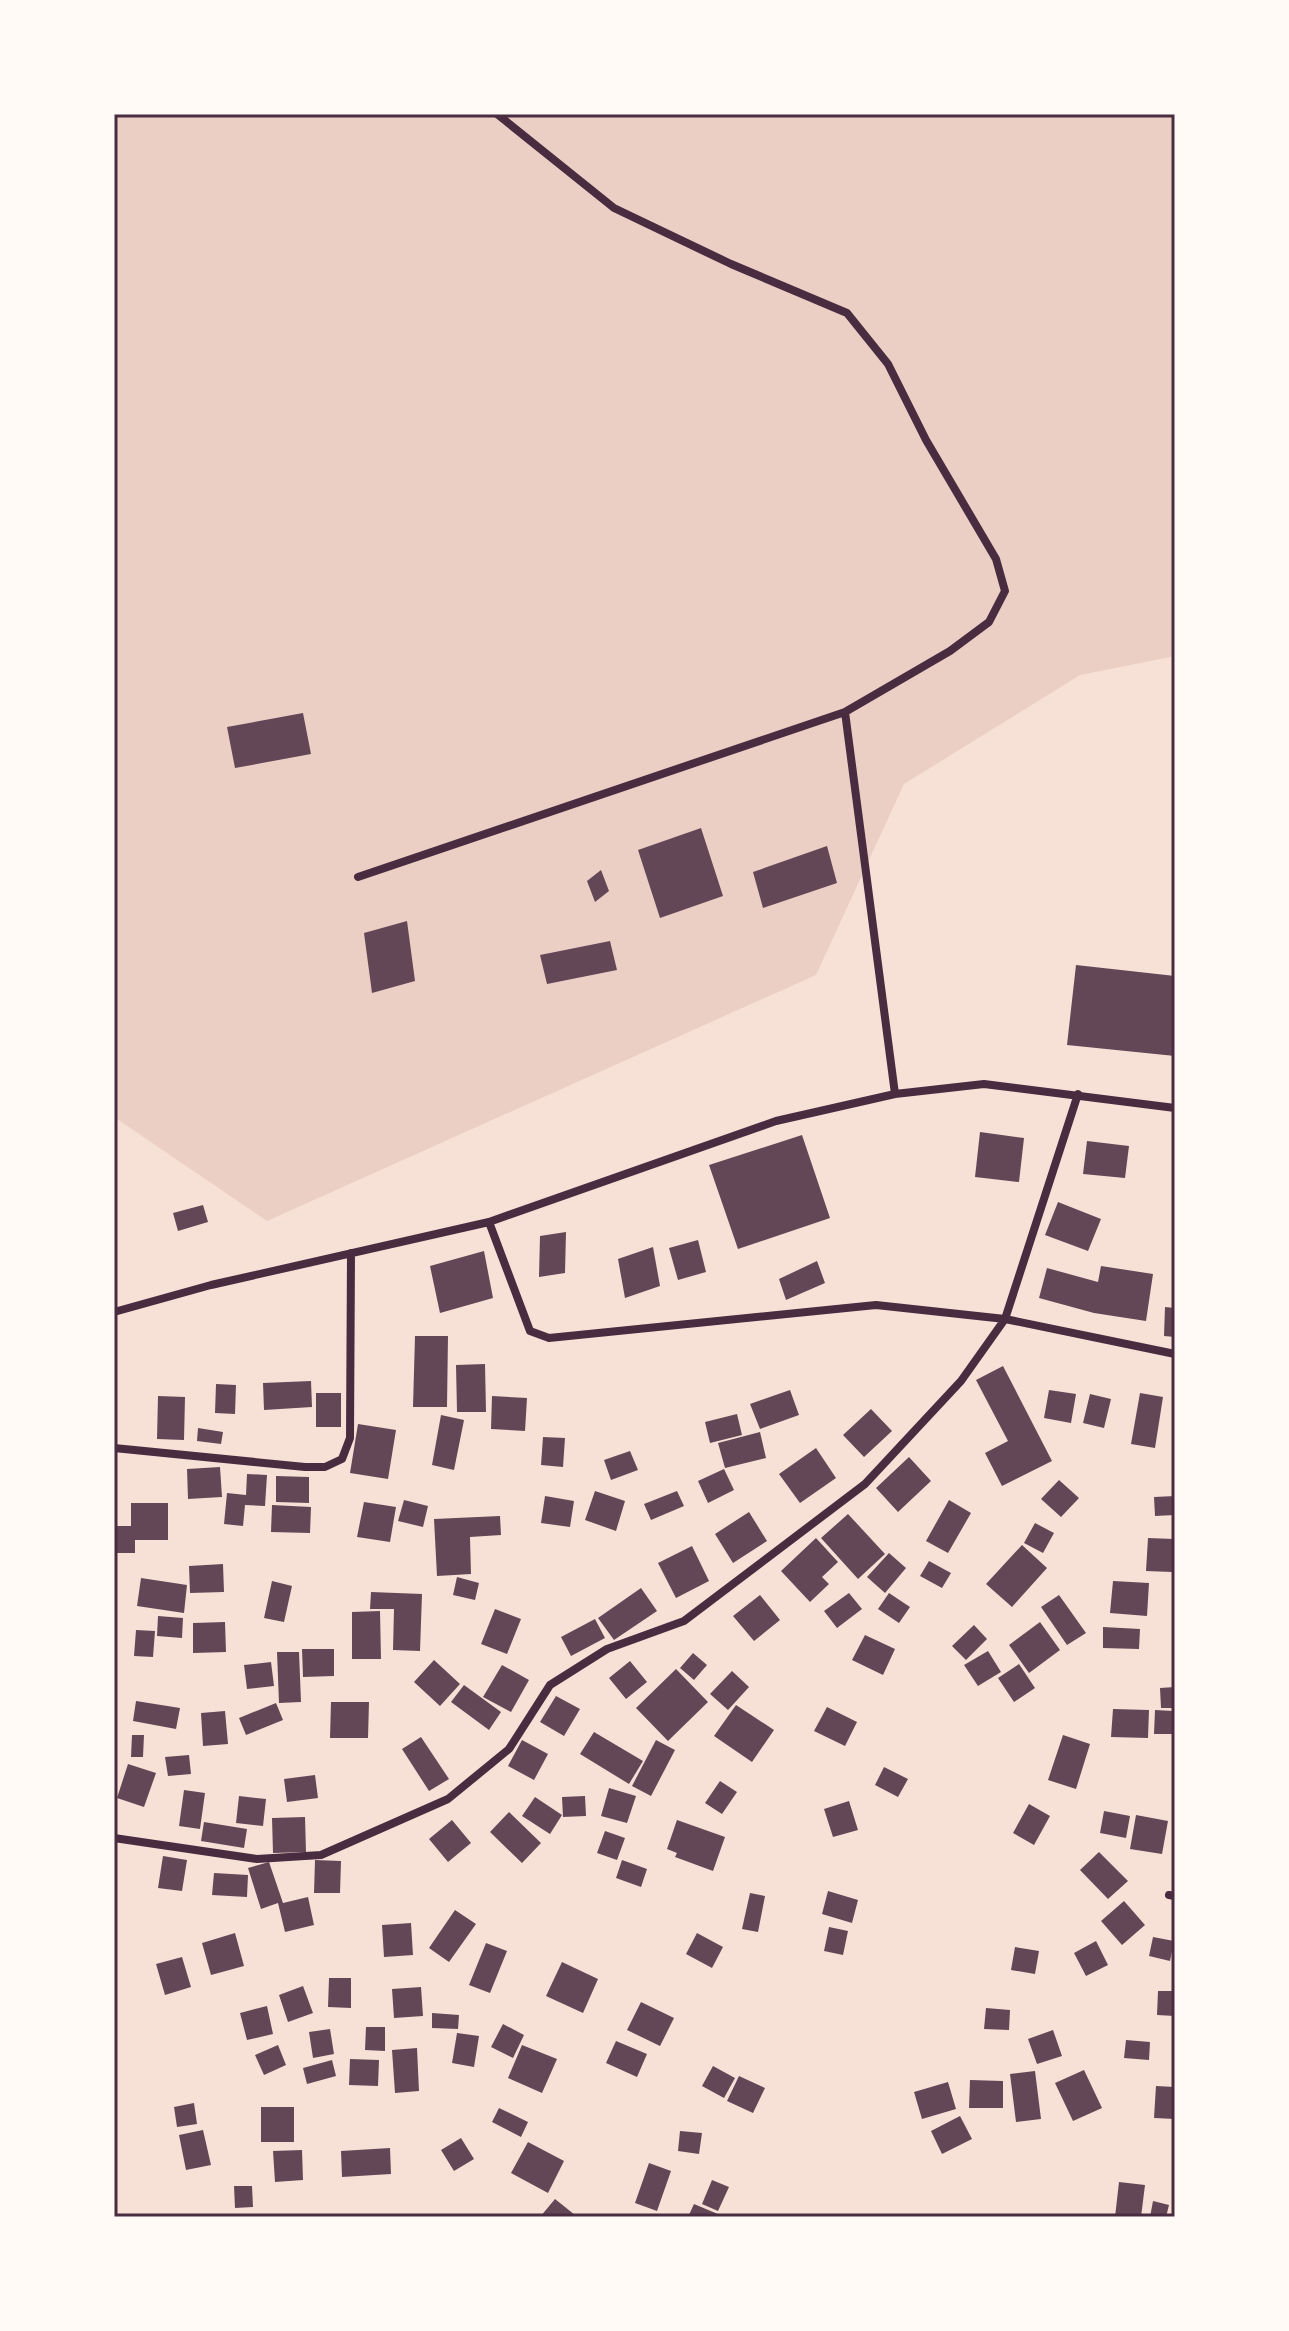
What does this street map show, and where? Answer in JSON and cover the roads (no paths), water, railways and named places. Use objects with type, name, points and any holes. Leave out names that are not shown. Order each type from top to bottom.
[{"type":"street","points":[[358,877],[845,712],[950,651],[989,622],[1005,591],[996,559],[926,440],[888,364],[847,313],[731,264],[614,208],[497,114]]},
{"type":"street","points":[[845,712],[895,1094]]},
{"type":"street","points":[[114,1312],[211,1285],[489,1222],[776,1121],[895,1094],[984,1084],[1175,1108]]},
{"type":"street","points":[[114,1838],[257,1859],[321,1855],[448,1799],[509,1749],[550,1685],[607,1649],[684,1621],[865,1484],[961,1381],[1005,1319],[1078,1094]]},
{"type":"street","points":[[489,1222],[530,1331],[549,1338],[876,1305],[1005,1319],[1175,1354]]},
{"type":"street","points":[[114,1448],[305,1467],[325,1467],[342,1459],[350,1438],[351,1253]]}]
